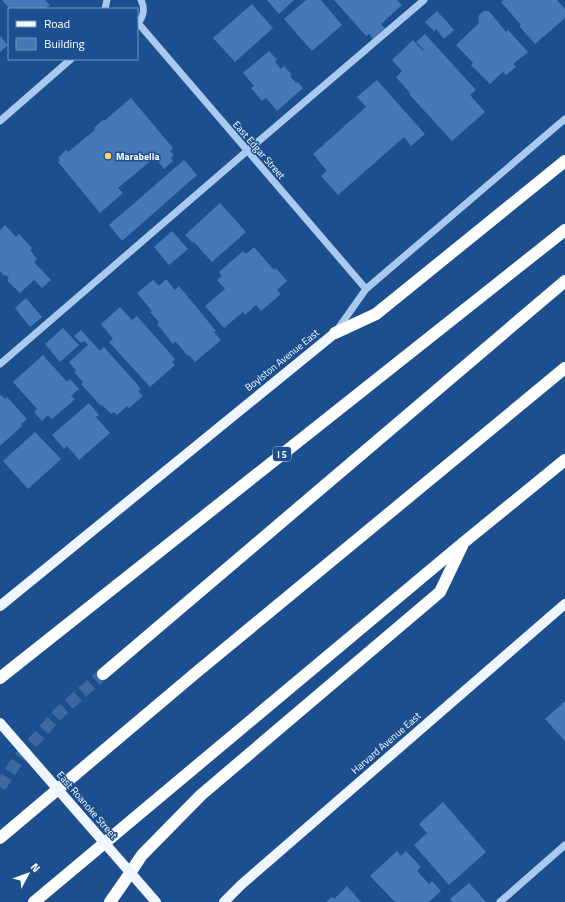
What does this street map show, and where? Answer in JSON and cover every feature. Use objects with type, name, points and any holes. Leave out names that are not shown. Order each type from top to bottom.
[{"type":"highway","points":[[335,332],[376,314],[565,161]]},
{"type":"highway","name":"I 5","points":[[0,678],[565,230]]},
{"type":"highway","points":[[103,674],[565,281]]},
{"type":"highway","points":[[0,838],[198,671],[565,368]]},
{"type":"highway","points":[[34,902],[463,543],[565,460]]},
{"type":"highway","points":[[110,902],[142,855],[201,795],[440,592],[463,543]]},
{"type":"main road","name":"Boylston Avenue East","points":[[0,606],[335,332]]},
{"type":"main road","name":"Harvard Avenue East","points":[[224,902],[241,885],[565,604]]},
{"type":"main road","name":"East Roanoke Street","points":[[0,723],[156,902]]},
{"type":"street","points":[[138,22],[144,10],[141,0]]},
{"type":"street","points":[[0,364],[424,0]]},
{"type":"street","name":"East Edgar Street","points":[[138,24],[366,290]]},
{"type":"street","points":[[0,121],[70,60]]},
{"type":"street","name":"Boylston Avenue East","points":[[335,332],[366,290],[565,119]]},
{"type":"street","points":[[500,902],[565,844]]},
{"type":"building","points":[[2,0],[45,0],[50,5],[46,8],[9,8]]},
{"type":"building","points":[[267,0],[294,0],[279,14]]},
{"type":"building","points":[[306,0],[321,0],[342,25],[312,51],[284,19]]},
{"type":"building","points":[[334,0],[397,0],[402,5],[381,24],[385,28],[373,39],[369,34],[366,36]]},
{"type":"building","points":[[504,0],[557,0],[565,9],[565,18],[535,44],[501,2]]},
{"type":"building","points":[[252,4],[273,28],[235,62],[213,38]]},
{"type":"building","points":[[437,11],[454,30],[444,39],[436,29],[434,31],[425,22]]},
{"type":"building","points":[[484,11],[489,11],[506,32],[508,30],[528,52],[513,64],[516,67],[506,75],[503,72],[490,84],[471,65],[473,63],[456,45],[479,23],[479,15]]},
{"type":"building","points":[[425,34],[476,90],[470,95],[485,112],[452,141],[409,94],[410,93],[396,77],[402,71],[392,60],[413,40],[423,51],[424,50],[416,42]]},
{"type":"building","points":[[0,36],[8,45],[0,52]]},
{"type":"building","points":[[269,51],[277,60],[275,62],[281,69],[284,66],[292,75],[290,76],[296,83],[298,82],[303,88],[277,111],[266,98],[262,101],[251,88],[254,86],[243,73]]},
{"type":"building","points":[[377,80],[425,134],[411,146],[404,137],[338,195],[321,176],[327,171],[313,154],[366,107],[357,97]]},
{"type":"building","name":"Marabella","points":[[131,98],[173,148],[170,151],[174,155],[171,158],[173,161],[164,169],[157,160],[161,157],[159,154],[118,188],[123,193],[100,213],[58,162],[60,160],[58,158],[66,150],[68,152],[95,130],[94,128],[103,120],[104,121]]},
{"type":"building","points":[[184,160],[197,175],[122,241],[109,225]]},
{"type":"building","points":[[220,203],[246,232],[212,262],[194,242],[193,243],[185,235]]},
{"type":"building","points":[[5,225],[16,237],[19,234],[32,248],[30,250],[37,259],[34,262],[51,280],[42,288],[34,280],[20,293],[7,280],[9,278],[6,275],[4,276],[0,271],[0,230]]},
{"type":"building","points":[[172,231],[188,249],[169,265],[154,247]]},
{"type":"building","points":[[254,247],[274,270],[276,268],[287,281],[277,290],[281,294],[261,311],[256,305],[245,315],[243,312],[224,328],[205,306],[225,289],[217,280],[222,276],[219,272],[243,251],[246,254]]},
{"type":"building","points":[[166,279],[175,290],[179,286],[216,331],[214,332],[221,340],[195,362],[175,341],[173,344],[157,324],[159,322],[150,312],[152,311],[137,293],[153,280],[159,286]]},
{"type":"building","points":[[26,298],[42,317],[30,327],[15,308]]},
{"type":"building","points":[[120,307],[132,320],[137,316],[175,359],[172,362],[175,365],[150,387],[109,342],[113,339],[101,324]]},
{"type":"building","points":[[63,328],[79,345],[60,362],[45,344]]},
{"type":"building","points":[[81,330],[100,351],[104,347],[141,389],[138,391],[143,396],[129,408],[127,406],[117,415],[114,412],[111,414],[102,405],[101,406],[81,384],[83,382],[74,372],[76,371],[69,362],[88,345],[84,341],[81,343],[74,336]]},
{"type":"building","points":[[43,355],[67,382],[70,379],[79,389],[71,396],[75,399],[52,419],[48,415],[42,421],[34,412],[37,409],[13,382]]},
{"type":"building","points":[[1,395],[5,399],[7,397],[27,419],[21,424],[22,426],[0,446],[0,396]]},
{"type":"building","points":[[89,403],[99,415],[96,417],[110,433],[79,460],[67,446],[64,449],[52,435]]},
{"type":"building","points":[[35,432],[61,459],[28,489],[3,461]]},
{"type":"building","points":[[565,701],[565,741],[545,719]]},
{"type":"building","points":[[443,802],[486,852],[449,885],[414,845],[427,833],[419,824]]},
{"type":"building","points":[[397,851],[401,856],[406,851],[421,867],[417,871],[429,884],[432,881],[441,891],[429,902],[395,902],[370,876]]},
{"type":"building","points":[[469,883],[486,902],[452,902],[450,899]]},
{"type":"building","points":[[347,886],[361,902],[326,902],[332,897],[334,899]]},
{"type":"tunnel","points":[[0,787],[20,757],[59,713],[103,674]]},
{"type":"place","name":"Marabella","points":[[108,156]]}]
